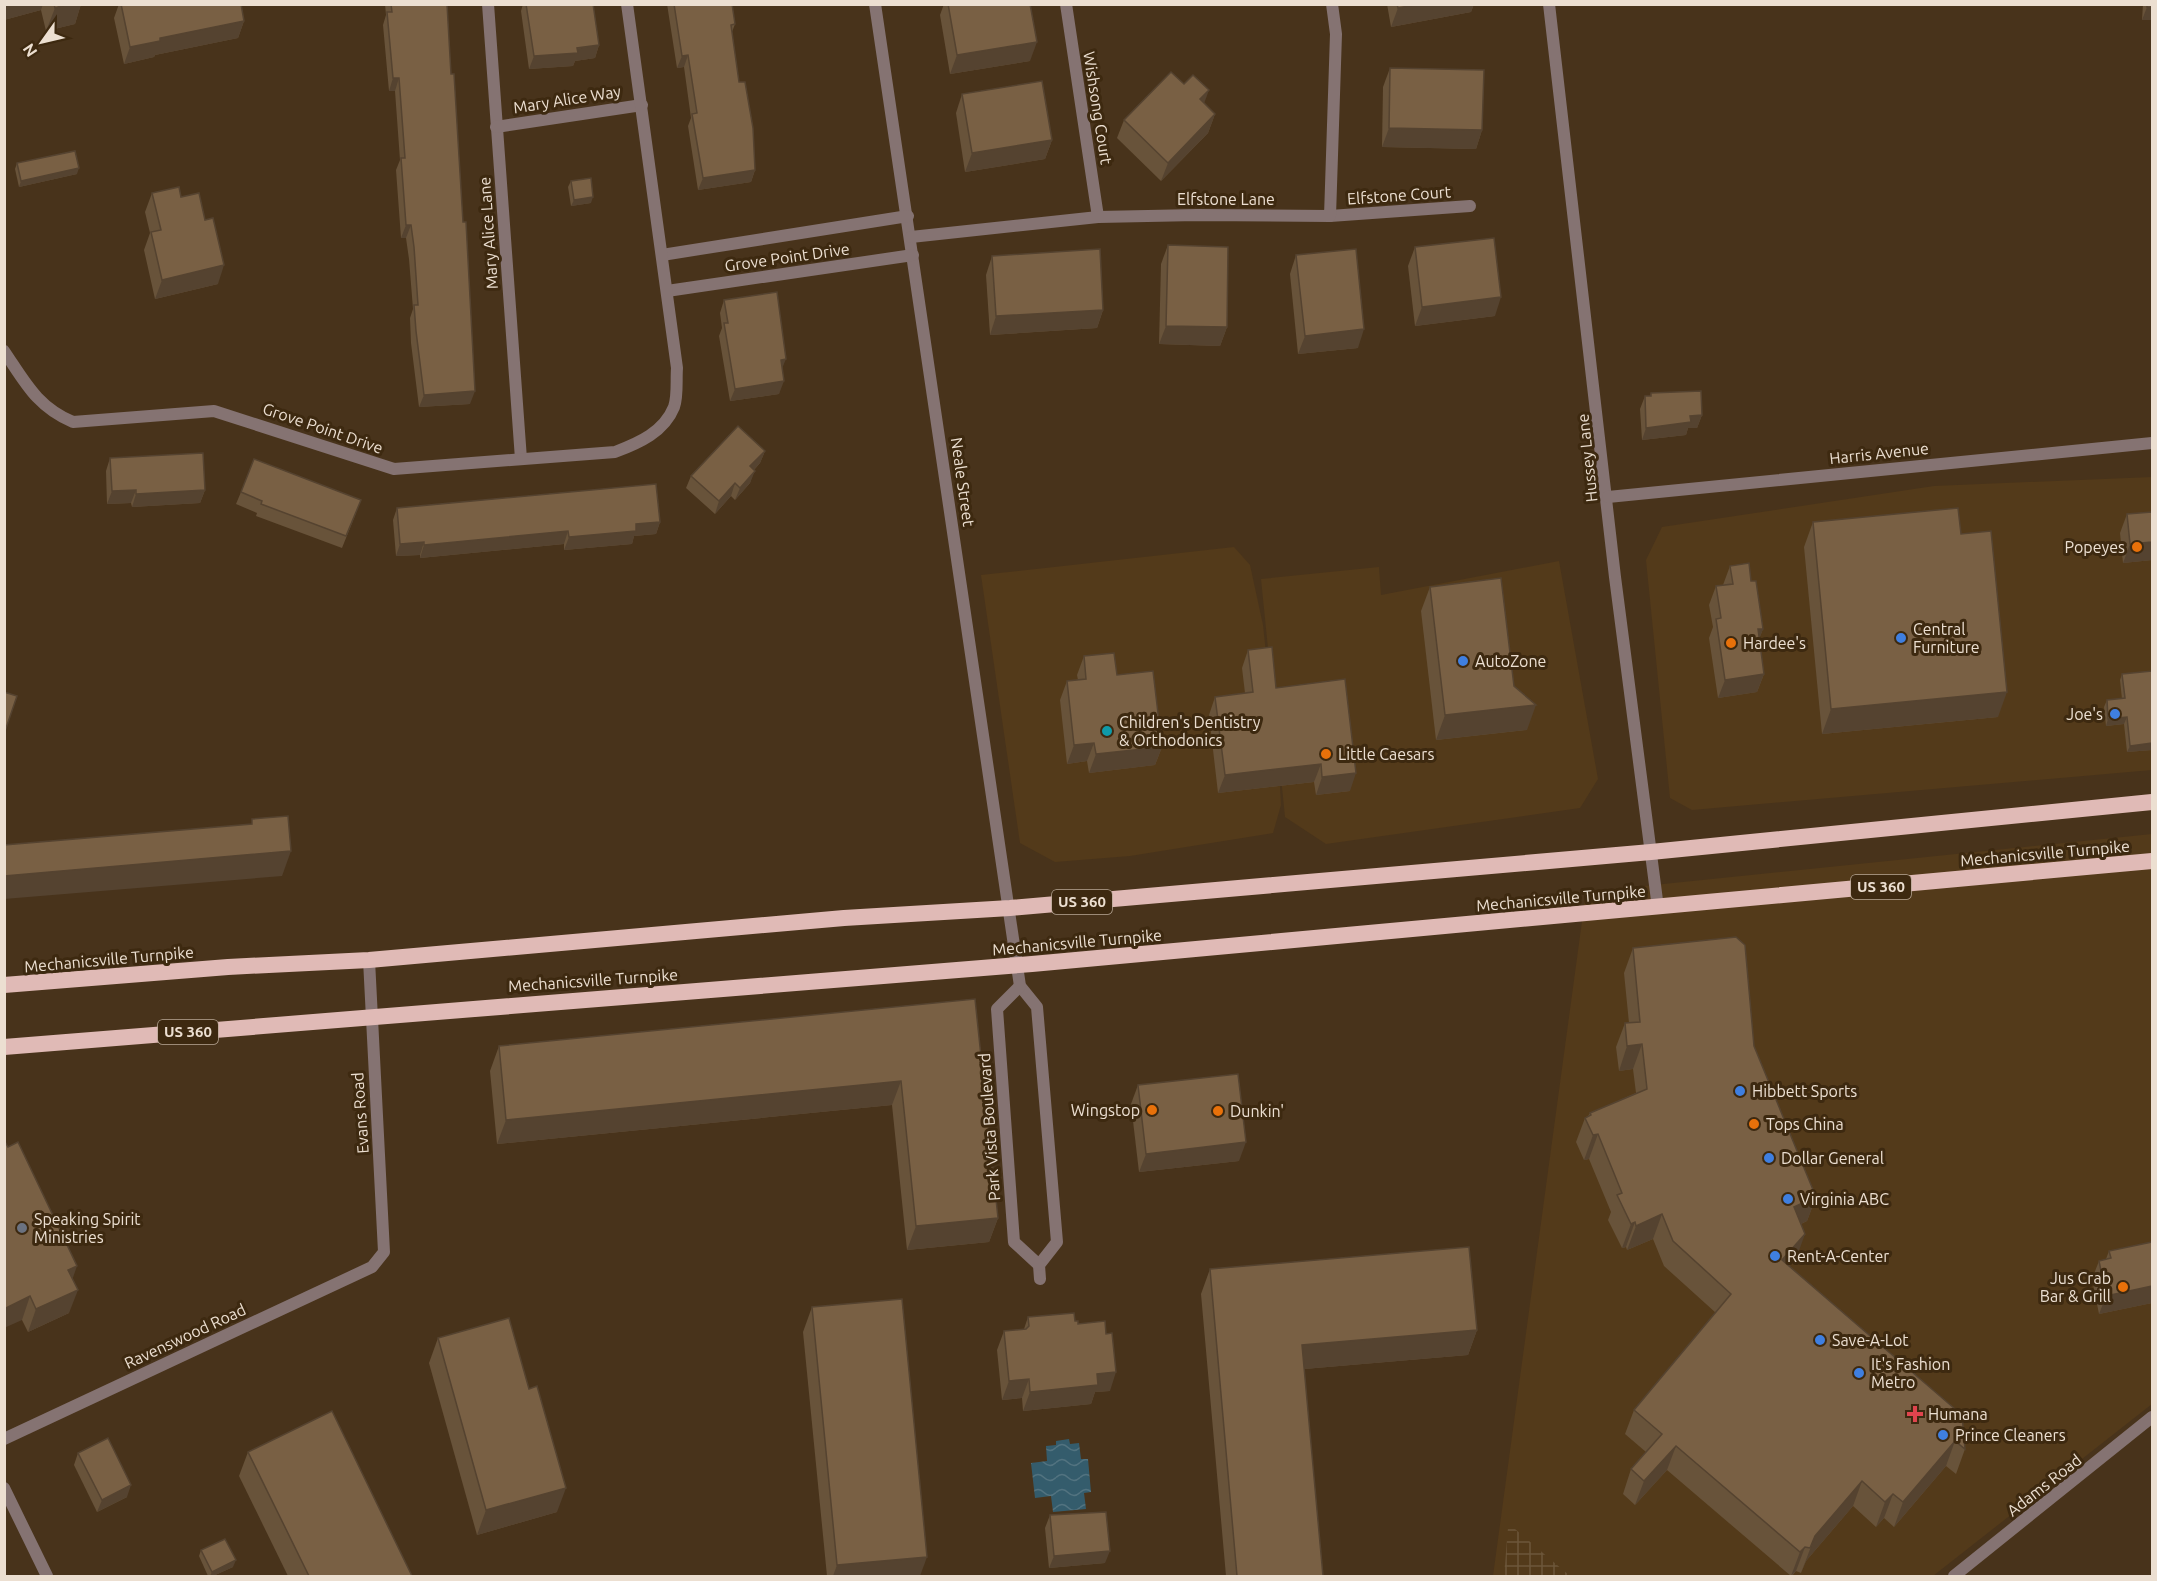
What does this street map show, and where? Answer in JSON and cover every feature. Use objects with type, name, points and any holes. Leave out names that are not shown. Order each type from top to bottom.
[{"type":"highway","name":"Mechanicsville Turnpike","points":[[4,985],[228,967],[369,960],[645,934],[1010,908],[1652,852],[2152,802]]},
{"type":"highway","name":"Mechanicsville Turnpike","points":[[4,1047],[1018,965],[2152,861]]},
{"type":"street","name":"Mary Alice Lane","points":[[488,4],[521,459]]},
{"type":"street","name":"Grove Point Drive","points":[[4,351],[39,402],[52,414],[73,422],[214,411],[394,469],[615,452],[639,443],[663,426],[675,405],[677,368],[627,4]]},
{"type":"street","name":"Neale Street","points":[[875,4],[1018,965]]},
{"type":"street","name":"Wishsong Court","points":[[1066,4],[1098,217]]},
{"type":"street","points":[[1330,216],[1336,34],[1332,4]]},
{"type":"street","name":"Hussey Lane","points":[[1549,4],[1608,497],[1617,593],[1658,908]]},
{"type":"street","name":"Mary Alice Way","points":[[496,126],[642,105]]},
{"type":"street","name":"Elfstone Court","points":[[1330,216],[1470,206]]},
{"type":"street","name":"Grove Point Drive","points":[[662,255],[908,216]]},
{"type":"street","name":"Elfstone Lane","points":[[911,237],[1098,217],[1330,216]]},
{"type":"street","name":"Grove Point Drive","points":[[667,291],[913,255]]},
{"type":"street","name":"Harris Avenue","points":[[1608,497],[2152,443]]},
{"type":"street","name":"Evans Road","points":[[369,960],[385,1234],[384,1252],[377,1261]]},
{"type":"street","points":[[1018,965],[1020,986],[1036,1007],[1057,1242],[1039,1265],[1040,1279]]},
{"type":"street","name":"Park Vista Boulevard","points":[[1020,986],[997,1009],[1014,1242],[1039,1265]]},
{"type":"street","name":"Ravenswood Road","points":[[4,1439],[372,1267],[377,1261]]},
{"type":"street","name":"Adams Road","points":[[1954,1576],[2152,1418]]},
{"type":"street","points":[[4,1488],[47,1576]]},
{"type":"shaded area","points":[[2152,477],[2152,770],[1692,810],[1670,798],[1646,560],[1662,527],[1934,486]]},
{"type":"shaded area","points":[[1234,547],[1250,565],[1263,625],[1281,805],[1273,833],[1130,856],[1055,862],[1020,843],[981,575]]},
{"type":"shaded area","points":[[1559,561],[1598,779],[1580,808],[1326,844],[1285,817],[1261,579],[1379,567],[1381,595]]},
{"type":"shaded area","points":[[2152,834],[2152,1404],[1933,1576],[1493,1576],[1586,892]]},
{"type":"shaded area","points":[[1508,1528],[1515,1529],[1570,1576],[1504,1576]]},
{"type":"water","points":[[1069,1439],[1070,1444],[1079,1443],[1081,1459],[1088,1459],[1091,1492],[1084,1493],[1086,1509],[1053,1512],[1051,1496],[1035,1498],[1031,1463],[1047,1461],[1046,1446],[1056,1445],[1056,1441]]},
{"type":"building","points":[[54,4],[67,4],[55,8]]},
{"type":"building","points":[[121,4],[241,4],[244,21],[160,38],[160,41],[130,47]]},
{"type":"building","points":[[391,4],[447,4],[451,74],[454,74],[463,222],[466,222],[475,391],[424,395],[414,305],[418,305],[414,247],[411,225],[406,225],[401,158],[405,158],[399,78],[393,78],[387,12],[392,12]]},
{"type":"building","points":[[526,4],[593,4],[599,45],[577,48],[578,53],[534,56]]},
{"type":"building","points":[[674,4],[732,4],[735,24],[731,25],[739,82],[745,82],[753,128],[755,170],[703,178],[692,114],[697,113],[688,55],[682,56]]},
{"type":"building","points":[[948,4],[1030,4],[1037,42],[957,55]]},
{"type":"building","points":[[1397,4],[1418,4],[1398,8]]},
{"type":"building","points":[[1390,68],[1484,70],[1482,130],[1389,128]]},
{"type":"building","points":[[1171,72],[1184,84],[1193,75],[1209,90],[1200,99],[1215,114],[1168,163],[1124,120]]},
{"type":"building","points":[[1042,81],[1052,140],[972,153],[962,94]]},
{"type":"building","points":[[75,151],[79,168],[21,181],[17,163]]},
{"type":"building","points":[[591,178],[593,197],[574,200],[571,181]]},
{"type":"building","points":[[179,187],[181,197],[199,193],[205,220],[213,218],[224,265],[162,280],[151,232],[161,230],[152,193]]},
{"type":"building","points":[[1494,238],[1501,297],[1422,307],[1415,247]]},
{"type":"building","points":[[1168,245],[1228,247],[1227,327],[1166,326]]},
{"type":"building","points":[[1100,249],[1103,310],[996,316],[992,256]]},
{"type":"building","points":[[1356,249],[1364,329],[1305,336],[1296,255]]},
{"type":"building","points":[[777,292],[786,359],[781,360],[784,381],[735,389],[724,323],[728,323],[724,300]]},
{"type":"building","points":[[1701,391],[1702,415],[1690,416],[1691,422],[1646,428],[1645,396],[1651,396],[1651,393]]},
{"type":"building","points":[[738,426],[765,451],[750,466],[755,471],[740,488],[735,483],[719,501],[691,476]]},
{"type":"building","points":[[203,453],[205,490],[136,494],[136,490],[112,491],[110,458]]},
{"type":"building","points":[[254,459],[361,500],[346,536],[261,504],[262,501],[241,492]]},
{"type":"building","points":[[656,484],[660,522],[636,524],[636,531],[569,537],[568,531],[424,545],[424,542],[400,544],[397,508]]},
{"type":"building","name":"Central Furniture","points":[[1958,508],[1961,534],[1991,531],[2007,692],[1831,709],[1813,522]]},
{"type":"building","points":[[2152,512],[2152,542],[2130,544],[2127,514]]},
{"type":"building","name":"Hardee's","points":[[1749,563],[1751,581],[1756,581],[1763,629],[1758,629],[1764,674],[1725,680],[1716,619],[1721,618],[1716,586],[1733,584],[1730,566]]},
{"type":"building","name":"AutoZone","points":[[1501,578],[1514,686],[1536,705],[1445,715],[1430,587]]},
{"type":"building","points":[[1272,647],[1276,688],[1345,679],[1356,773],[1322,777],[1321,764],[1225,775],[1215,697],[1253,692],[1248,650]]},
{"type":"building","name":"Children's Dentistry & Orthodonics","points":[[1114,653],[1117,675],[1153,671],[1162,747],[1096,754],[1094,743],[1074,745],[1067,681],[1086,679],[1084,656]]},
{"type":"building","points":[[2152,671],[2152,743],[2130,746],[2127,717],[2108,719],[2107,700],[2125,698],[2122,674]]},
{"type":"building","points":[[4,692],[17,696],[4,734]]},
{"type":"building","points":[[288,816],[291,851],[4,876],[4,845],[252,824],[252,819]]},
{"type":"building","points":[[1736,937],[1745,945],[1754,1046],[1816,1197],[1794,1207],[1805,1234],[1782,1260],[1962,1415],[1965,1449],[1955,1441],[1903,1502],[1893,1494],[1885,1502],[1862,1481],[1815,1536],[1810,1548],[1805,1547],[1800,1552],[1676,1446],[1644,1481],[1631,1469],[1662,1434],[1634,1410],[1731,1294],[1673,1241],[1662,1214],[1636,1226],[1635,1222],[1631,1224],[1617,1195],[1622,1193],[1598,1134],[1593,1135],[1585,1118],[1591,1115],[1590,1113],[1647,1089],[1642,1044],[1627,1046],[1625,1023],[1640,1022],[1633,948]]},
{"type":"building","points":[[975,999],[998,1218],[916,1226],[901,1081],[506,1120],[499,1046]]},
{"type":"building","points":[[1238,1074],[1246,1142],[1146,1154],[1138,1085]]},
{"type":"building","name":"Speaking Spirit Ministries","points":[[4,1140],[8,1147],[18,1142],[77,1266],[68,1270],[78,1290],[36,1309],[30,1296],[4,1309]]},
{"type":"building","points":[[2152,1242],[2152,1286],[2106,1296],[2099,1261],[2111,1258],[2109,1251]]},
{"type":"building","points":[[1469,1247],[1477,1330],[1302,1345],[1323,1576],[1237,1576],[1210,1269]]},
{"type":"building","points":[[902,1299],[927,1557],[837,1565],[812,1307]]},
{"type":"building","points":[[1074,1313],[1078,1324],[1105,1321],[1106,1334],[1112,1333],[1116,1372],[1097,1374],[1098,1385],[1030,1392],[1029,1379],[1009,1381],[1004,1331],[1026,1329],[1029,1326],[1028,1317]]},
{"type":"building","points":[[509,1318],[529,1389],[537,1386],[566,1488],[486,1510],[438,1338]]},
{"type":"building","points":[[332,1411],[412,1576],[309,1576],[248,1452]]},
{"type":"building","points":[[108,1438],[131,1485],[102,1500],[78,1453]]},
{"type":"building","points":[[1106,1512],[1110,1551],[1054,1556],[1050,1515]]},
{"type":"building","points":[[225,1539],[236,1560],[212,1572],[201,1550]]},
{"type":"place","name":"Popeyes","points":[[2137,547]]},
{"type":"place","name":"Central Furniture","points":[[1901,638]]},
{"type":"place","name":"Hardee's","points":[[1731,643]]},
{"type":"place","name":"AutoZone","points":[[1463,661]]},
{"type":"place","name":"Joe's","points":[[2115,714]]},
{"type":"place","name":"Children's Dentistry & Orthodonics","points":[[1107,731]]},
{"type":"place","name":"Little Caesars","points":[[1326,754]]},
{"type":"place","name":"Hibbett Sports","points":[[1740,1091]]},
{"type":"place","name":"Wingstop","points":[[1152,1110]]},
{"type":"place","name":"Dunkin'","points":[[1218,1111]]},
{"type":"place","name":"Tops China","points":[[1754,1124]]},
{"type":"place","name":"Dollar General","points":[[1769,1158]]},
{"type":"place","name":"Virginia ABC","points":[[1788,1199]]},
{"type":"place","name":"Speaking Spirit Ministries","points":[[22,1228]]},
{"type":"place","name":"Rent-A-Center","points":[[1775,1256]]},
{"type":"place","name":"Jus Crab Bar & Grill","points":[[2123,1287]]},
{"type":"place","name":"Save-A-Lot","points":[[1820,1340]]},
{"type":"place","name":"It's Fashion Metro","points":[[1859,1373]]},
{"type":"place","name":"Humana","points":[[1915,1414]]},
{"type":"place","name":"Prince Cleaners","points":[[1943,1435]]}]
